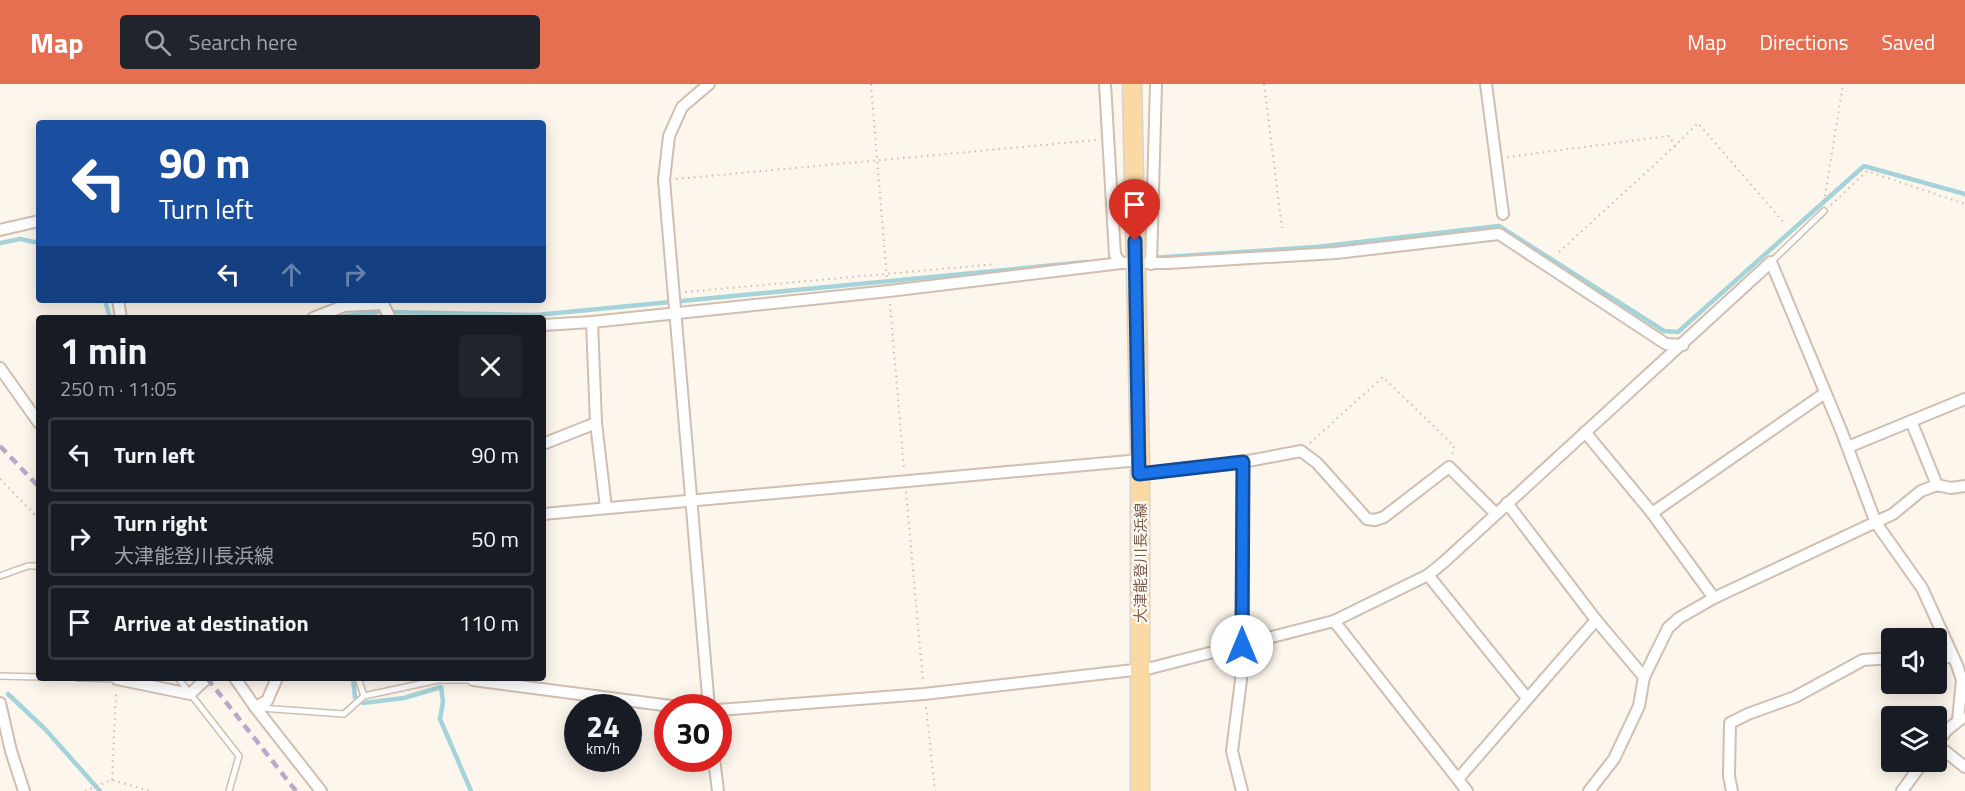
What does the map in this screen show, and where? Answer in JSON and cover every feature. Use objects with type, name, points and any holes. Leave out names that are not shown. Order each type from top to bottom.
[{"type":"main road","name":"大津能登川長浜線","points":[[1132,84],[1139,467],[1140,791]]},
{"type":"street","points":[[708,694],[664,180],[669,136],[682,107],[709,84]]},
{"type":"street","points":[[1105,84],[1115,255],[1136,263]]},
{"type":"street","points":[[1136,263],[1156,84]]},
{"type":"street","points":[[1486,84],[1503,214]]},
{"type":"street","points":[[0,230],[36,222]]},
{"type":"street","points":[[546,325],[592,322],[674,302],[889,291],[1136,263],[1336,253],[1499,234],[1666,344],[1683,345]]},
{"type":"street","points":[[732,709],[924,694],[1140,669],[1242,646],[1334,621],[1428,575],[1683,345],[1771,262],[1848,447],[1876,523],[1922,588],[1958,662],[1962,680],[1962,718],[1947,730],[1936,744],[1965,767]]},
{"type":"street","points":[[321,315],[345,306],[373,303]]},
{"type":"street","points":[[592,322],[596,423],[606,508]]},
{"type":"street","points":[[0,368],[36,419]]},
{"type":"street","points":[[1652,513],[1825,393]]},
{"type":"street","points":[[1848,447],[1965,399]]},
{"type":"street","points":[[1911,421],[1937,485]]},
{"type":"street","points":[[546,443],[596,423]]},
{"type":"street","points":[[1585,432],[1652,513],[1714,598]]},
{"type":"street","points":[[546,514],[905,482],[1243,462],[1301,451],[1317,463],[1367,519],[1375,520],[1384,517],[1449,467],[1495,513]]},
{"type":"street","points":[[1242,791],[1232,751],[1241,680],[1243,462]]},
{"type":"street","points":[[1589,791],[1614,759],[1639,706],[1644,677],[1668,628],[1679,618],[1714,598],[1876,523],[1893,514],[1921,491],[1937,485],[1951,488],[1965,486]]},
{"type":"street","points":[[1507,503],[1596,620],[1644,677]]},
{"type":"street","points":[[1428,575],[1527,698]]},
{"type":"street","points":[[1458,779],[1596,620]]},
{"type":"street","points":[[1334,621],[1467,791]]},
{"type":"street","points":[[1732,791],[1729,776],[1730,723],[1795,697],[1863,660],[1881,659]]},
{"type":"street","points":[[131,681],[190,694],[204,681]]},
{"type":"street","points":[[237,681],[321,791]]},
{"type":"street","points":[[255,707],[267,701],[276,681]]},
{"type":"street","points":[[488,681],[654,704]]},
{"type":"street","points":[[0,703],[11,751],[24,791]]},
{"type":"street","points":[[716,772],[718,791]]},
{"type":"street","points":[[1902,791],[1916,772]]},
{"type":"lane","points":[[1771,262],[1824,211]]},
{"type":"lane","points":[[0,576],[28,566],[36,566]]},
{"type":"lane","points":[[0,676],[36,677]]},
{"type":"lane","points":[[180,681],[239,756],[229,791]]},
{"type":"lane","points":[[358,681],[361,700]]},
{"type":"lane","points":[[255,707],[344,714],[361,700],[434,681]]},
{"type":"path","points":[[674,302],[887,274],[871,84]]},
{"type":"path","points":[[1264,84],[1282,228]]},
{"type":"path","points":[[1824,196],[1843,84]]},
{"type":"path","points":[[1559,252],[1698,123],[1785,224]]},
{"type":"path","points":[[1496,159],[1669,136],[1675,146]]},
{"type":"path","points":[[664,180],[1107,139]]},
{"type":"path","points":[[1824,211],[1867,171],[1965,204]]},
{"type":"path","points":[[889,291],[924,694],[935,791]]},
{"type":"path","points":[[1301,451],[1383,377],[1454,446],[1449,467]]},
{"type":"path","points":[[0,479],[36,516]]},
{"type":"path","points":[[112,780],[117,681]]},
{"type":"path","points":[[85,791],[112,780],[150,791]]},
{"type":"waterway","points":[[1150,258],[1316,247],[1499,226],[1664,331],[1678,332],[1864,166],[1965,194]]},
{"type":"waterway","points":[[0,243],[20,239],[36,242]]},
{"type":"waterway","points":[[391,312],[536,315],[1087,262]]},
{"type":"waterway","points":[[106,303],[109,315]]},
{"type":"waterway","points":[[354,315],[378,312]]},
{"type":"waterway","points":[[353,681],[355,697],[363,703],[404,698],[441,687],[443,702],[440,719],[471,791]]},
{"type":"waterway","points":[[8,694],[45,729],[100,791]]},
{"type":"railway","points":[[0,446],[36,484]]},
{"type":"railway","points":[[209,681],[296,791]]},
{"type":"route","points":[[1135,241],[1139,474],[1243,462],[1242,646]]}]
